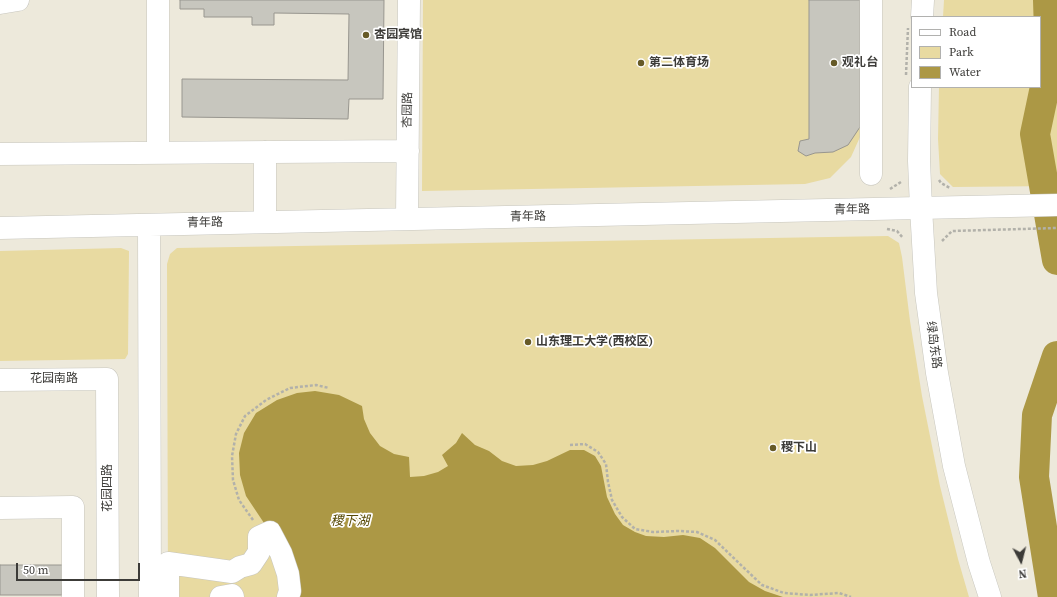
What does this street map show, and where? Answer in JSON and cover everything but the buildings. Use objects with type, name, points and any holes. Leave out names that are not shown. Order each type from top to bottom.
[{"type":"street","points":[[0,3],[18,0]]},
{"type":"street","points":[[158,0],[158,153]]},
{"type":"street","name":"杏园路","points":[[407,219],[409,0]]},
{"type":"street","points":[[871,0],[871,174]]},
{"type":"street","points":[[917,16],[923,0]]},
{"type":"street","name":"绿岛东路","points":[[913,88],[920,161],[926,293],[937,373],[954,466],[979,563],[990,597]]},
{"type":"street","points":[[0,154],[408,151]]},
{"type":"street","points":[[265,152],[265,222]]},
{"type":"street","name":"青年路","points":[[0,228],[1057,206]]},
{"type":"street","points":[[149,225],[150,597]]},
{"type":"street","name":"花园南路","points":[[0,380],[108,379]]},
{"type":"street","name":"花园四路","points":[[108,379],[108,597]]},
{"type":"street","points":[[0,508],[73,507],[73,597]]},
{"type":"street","points":[[168,597],[168,563],[232,572],[240,566],[251,564],[259,552],[259,537],[270,532],[281,553],[288,574],[290,591],[288,597]]},
{"type":"street","points":[[221,597],[232,595],[233,597]]},
{"type":"path","points":[[938,178],[941,183],[955,191]]},
{"type":"path","points":[[888,191],[901,181]]},
{"type":"path","points":[[887,228],[897,231],[905,241]]},
{"type":"path","points":[[940,244],[942,240],[952,231],[1057,228]]},
{"type":"path","points":[[264,534],[240,500],[233,480],[232,456],[236,434],[245,416],[266,400],[290,388],[316,385],[329,388]]},
{"type":"path","points":[[570,445],[585,444],[598,452],[606,464],[612,500],[622,517],[636,528],[653,532],[697,532],[714,540],[762,585],[784,593],[810,595],[839,593],[851,597]]},
{"type":"shaded area","name":"山东理工大学(西校区)","points":[[0,0],[1057,0],[1057,597],[0,597]]},
{"type":"green space","name":"第二体育场","points":[[423,0],[860,0],[860,137],[851,157],[830,178],[805,184],[422,191]]},
{"type":"green space","points":[[944,0],[1057,0],[1057,186],[953,187],[940,174],[938,139],[939,88],[1041,88],[1041,16],[943,16]]},
{"type":"green space","points":[[888,236],[899,243],[922,396],[940,486],[969,597],[168,597],[167,264],[170,254],[177,248]]},
{"type":"green space","points":[[121,248],[129,251],[128,354],[125,359],[0,361],[0,251]]},
{"type":"water","name":"稷下湖","points":[[315,391],[339,395],[362,406],[364,419],[370,433],[380,446],[394,454],[409,457],[410,477],[424,476],[438,472],[448,466],[442,455],[456,443],[462,433],[475,445],[489,451],[502,461],[516,466],[533,465],[547,461],[570,450],[584,450],[595,456],[601,466],[607,497],[615,514],[623,525],[646,536],[664,537],[683,535],[700,538],[715,548],[749,582],[765,591],[783,597],[288,597],[270,532],[246,496],[240,475],[239,453],[244,433],[256,413],[277,400],[297,393]]},
{"type":"waterway","points":[[1048,0],[1050,63],[1035,134],[1057,260]]},
{"type":"waterway","points":[[1053,597],[1034,477],[1037,415],[1057,356]]},
{"type":"place","name":"杏园宾馆","points":[[366,35]]},
{"type":"place","name":"第二体育场","points":[[641,63]]},
{"type":"place","name":"观礼台","points":[[834,63]]},
{"type":"place","name":"山东理工大学(西校区)","points":[[528,342]]},
{"type":"place","name":"稷下山","points":[[773,448]]}]
